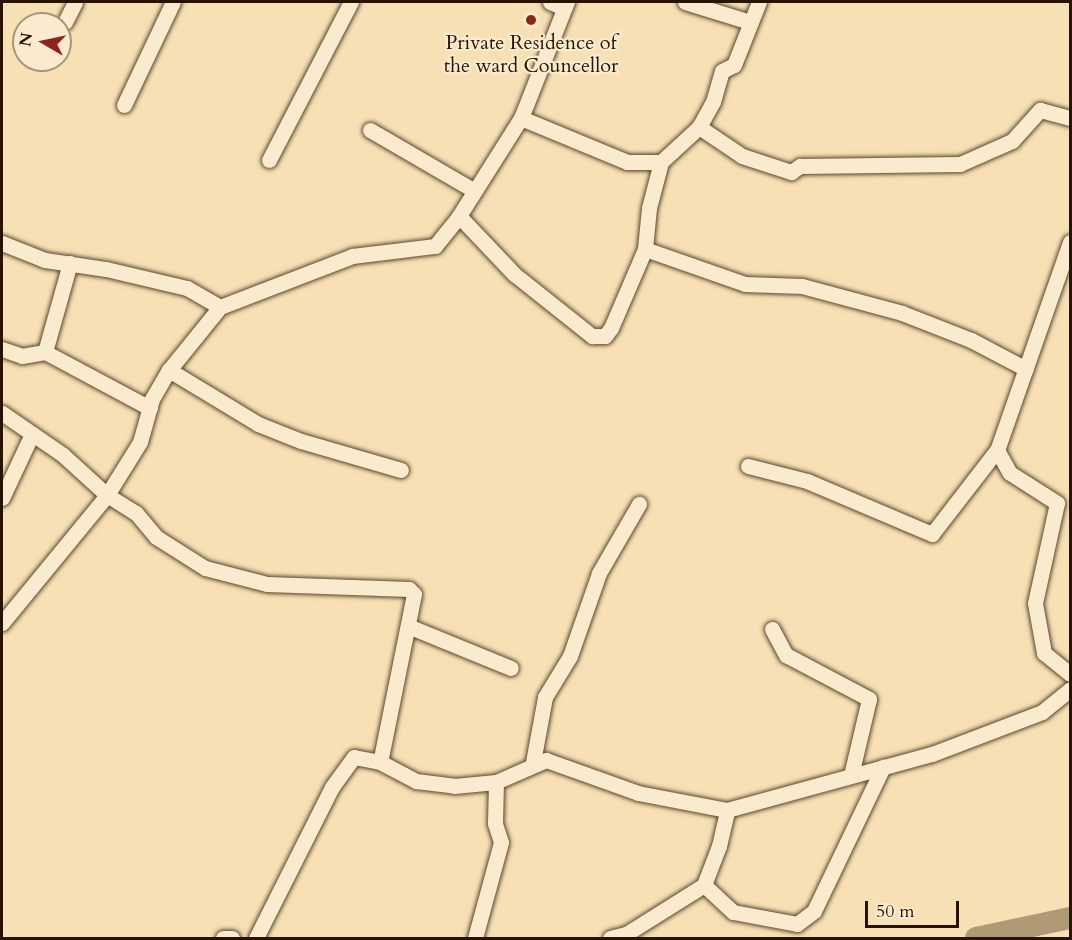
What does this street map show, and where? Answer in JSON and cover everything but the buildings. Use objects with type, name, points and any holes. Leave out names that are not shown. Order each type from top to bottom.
[{"type":"street","points":[[124,105],[173,2]]},
{"type":"street","points":[[268,160],[351,2]]},
{"type":"street","points":[[2,623],[107,495],[140,442],[150,408],[170,370],[220,307],[352,256],[435,246],[459,216],[521,118],[566,5],[550,2]]},
{"type":"street","points":[[685,2],[750,22]]},
{"type":"street","points":[[459,216],[514,274],[592,336],[604,336],[611,328],[645,249],[649,208],[661,162],[699,127],[713,102],[722,71],[734,65],[759,2]]},
{"type":"street","points":[[699,127],[742,156],[791,172],[800,166],[912,167],[960,164],[1012,141],[1040,110],[1071,118]]},
{"type":"street","points":[[521,118],[627,162],[661,162]]},
{"type":"street","points":[[370,130],[474,191]]},
{"type":"street","points":[[748,466],[807,481],[932,534],[997,450],[1071,242]]},
{"type":"street","points":[[2,243],[45,260],[70,263],[187,288],[220,307]]},
{"type":"street","points":[[645,249],[745,284],[802,286],[902,313],[971,340],[1026,369]]},
{"type":"street","points":[[45,352],[70,263]]},
{"type":"street","points":[[2,349],[22,356],[45,352],[150,408]]},
{"type":"street","points":[[170,370],[258,424],[301,441],[401,470]]},
{"type":"street","points":[[2,413],[63,455],[107,495],[136,513],[156,537],[205,568],[267,584],[409,589],[414,594],[380,762]]},
{"type":"street","points":[[2,498],[32,434]]},
{"type":"street","points":[[997,450],[1010,473],[1057,503],[1035,603],[1044,653],[1071,674]]},
{"type":"street","points":[[533,762],[545,697],[570,656],[599,573],[639,504]]},
{"type":"street","points":[[408,626],[511,668]]},
{"type":"street","points":[[772,629],[786,655],[869,699],[851,775]]},
{"type":"street","points":[[256,939],[332,787],[354,757],[380,762],[417,781],[454,786],[496,782],[533,762],[546,760],[638,793],[727,810],[932,754],[1042,712],[1071,689]]},
{"type":"street","points":[[704,885],[733,912],[797,924],[814,911],[883,767]]},
{"type":"street","points":[[475,939],[501,842],[495,823],[496,782]]},
{"type":"street","points":[[610,939],[626,934],[704,885],[719,846],[727,810]]},
{"type":"street","points":[[223,939],[232,939]]},
{"type":"waterway","points":[[976,938],[1070,918]]},
{"type":"place","name":"Private Residence of the ward Councellor","points":[[531,20]]}]
